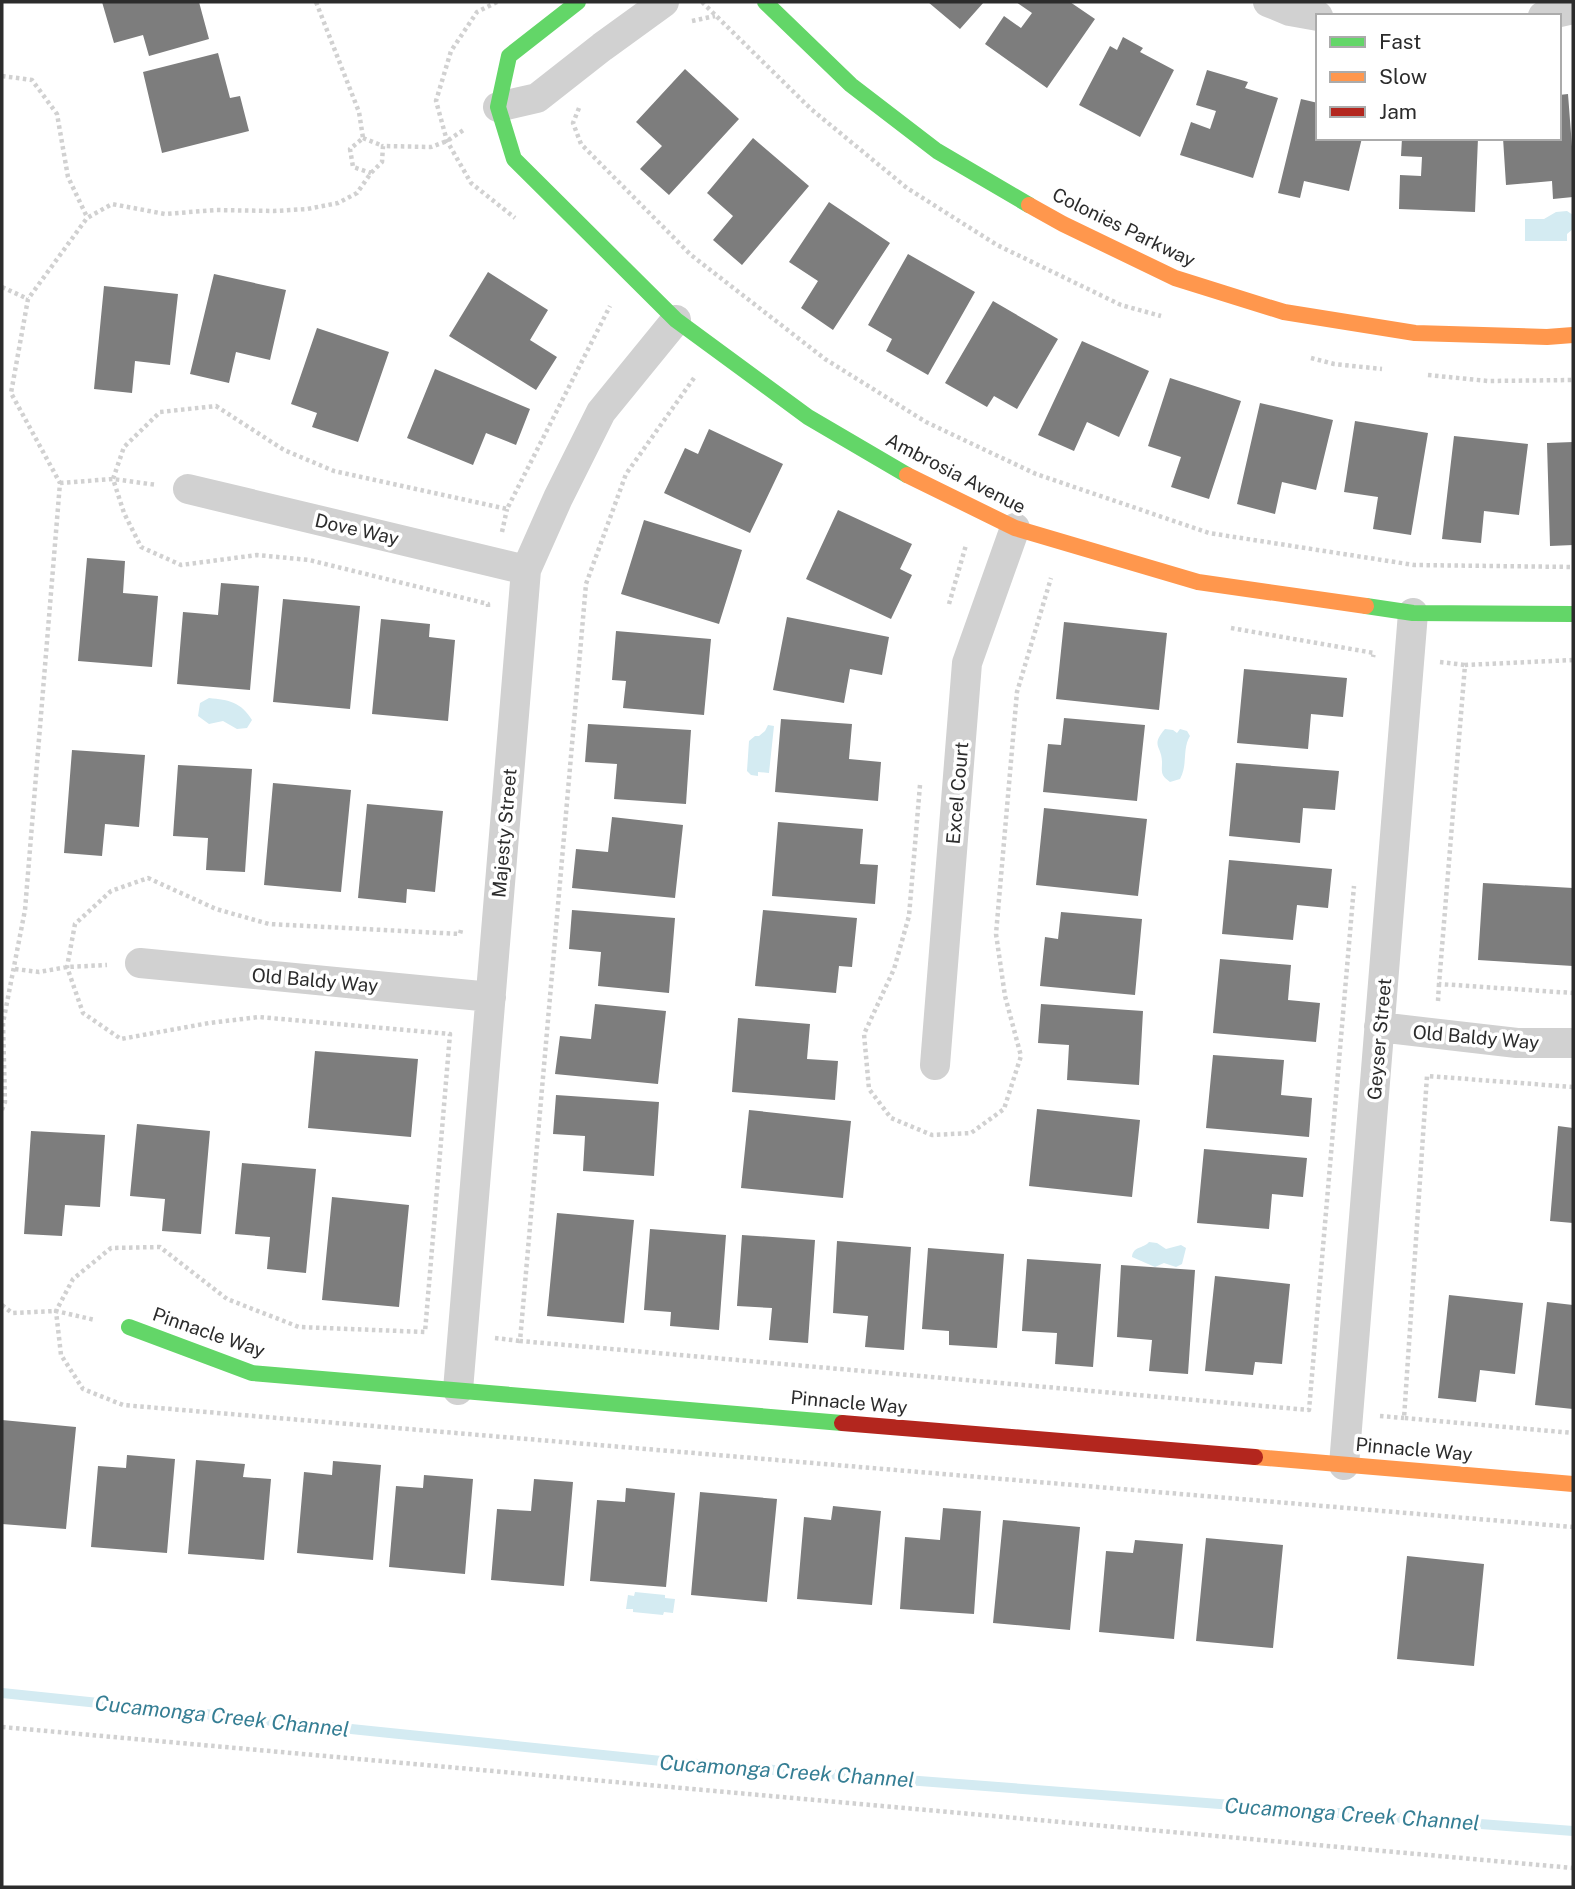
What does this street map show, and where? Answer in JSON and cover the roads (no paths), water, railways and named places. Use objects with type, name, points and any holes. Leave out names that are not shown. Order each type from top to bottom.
[{"type":"street","points":[[578,2],[509,55],[498,107],[537,98],[664,2]]},
{"type":"street","name":"Colonies Parkway","points":[[765,2],[851,85],[937,151],[1063,224],[1175,278],[1284,312],[1415,333],[1547,337],[1573,335]]},
{"type":"street","points":[[1268,2],[1290,11],[1316,16]]},
{"type":"street","points":[[1552,14],[1573,9]]},
{"type":"street","name":"Ambrosia Avenue","points":[[498,107],[514,159],[676,320],[808,417],[903,473],[1015,528],[1198,582],[1413,613],[1573,614]]},
{"type":"street","name":"Majesty Street","points":[[458,1390],[526,570],[601,412],[676,320]]},
{"type":"street","name":"Dove Way","points":[[188,489],[526,570]]},
{"type":"street","name":"Excel Court","points":[[935,1065],[967,663],[1015,528]]},
{"type":"street","name":"Geyser Street","points":[[1344,1465],[1413,613]]},
{"type":"street","name":"Old Baldy Way","points":[[140,964],[491,997]]},
{"type":"street","name":"Old Baldy Way","points":[[1380,1027],[1517,1043],[1573,1043]]},
{"type":"street","name":"Pinnacle Way","points":[[129,1327],[251,1373],[1573,1484]]},
{"type":"water","points":[[1567,211],[1573,215],[1573,229],[1567,234],[1567,241],[1525,241],[1525,219],[1544,219],[1556,212]]},
{"type":"water","points":[[209,698],[228,701],[243,709],[252,720],[247,728],[237,729],[223,721],[209,724],[198,716],[200,703]]},
{"type":"water","points":[[768,725],[774,726],[769,773],[758,772],[758,776],[751,775],[747,771],[749,741],[765,731]]},
{"type":"water","points":[[1165,729],[1177,733],[1180,729],[1187,731],[1190,736],[1180,779],[1170,782],[1162,773],[1162,757],[1157,743]]},
{"type":"water","points":[[1149,1242],[1157,1243],[1166,1249],[1181,1245],[1186,1248],[1182,1264],[1176,1267],[1164,1263],[1155,1267],[1132,1257],[1136,1249]]},
{"type":"water","points":[[635,1592],[665,1595],[665,1598],[675,1599],[673,1613],[664,1612],[663,1615],[626,1609],[628,1595],[634,1596]]},
{"type":"waterway","name":"Cucamonga Creek Channel","points":[[2,1693],[671,1762],[1573,1831]]}]
